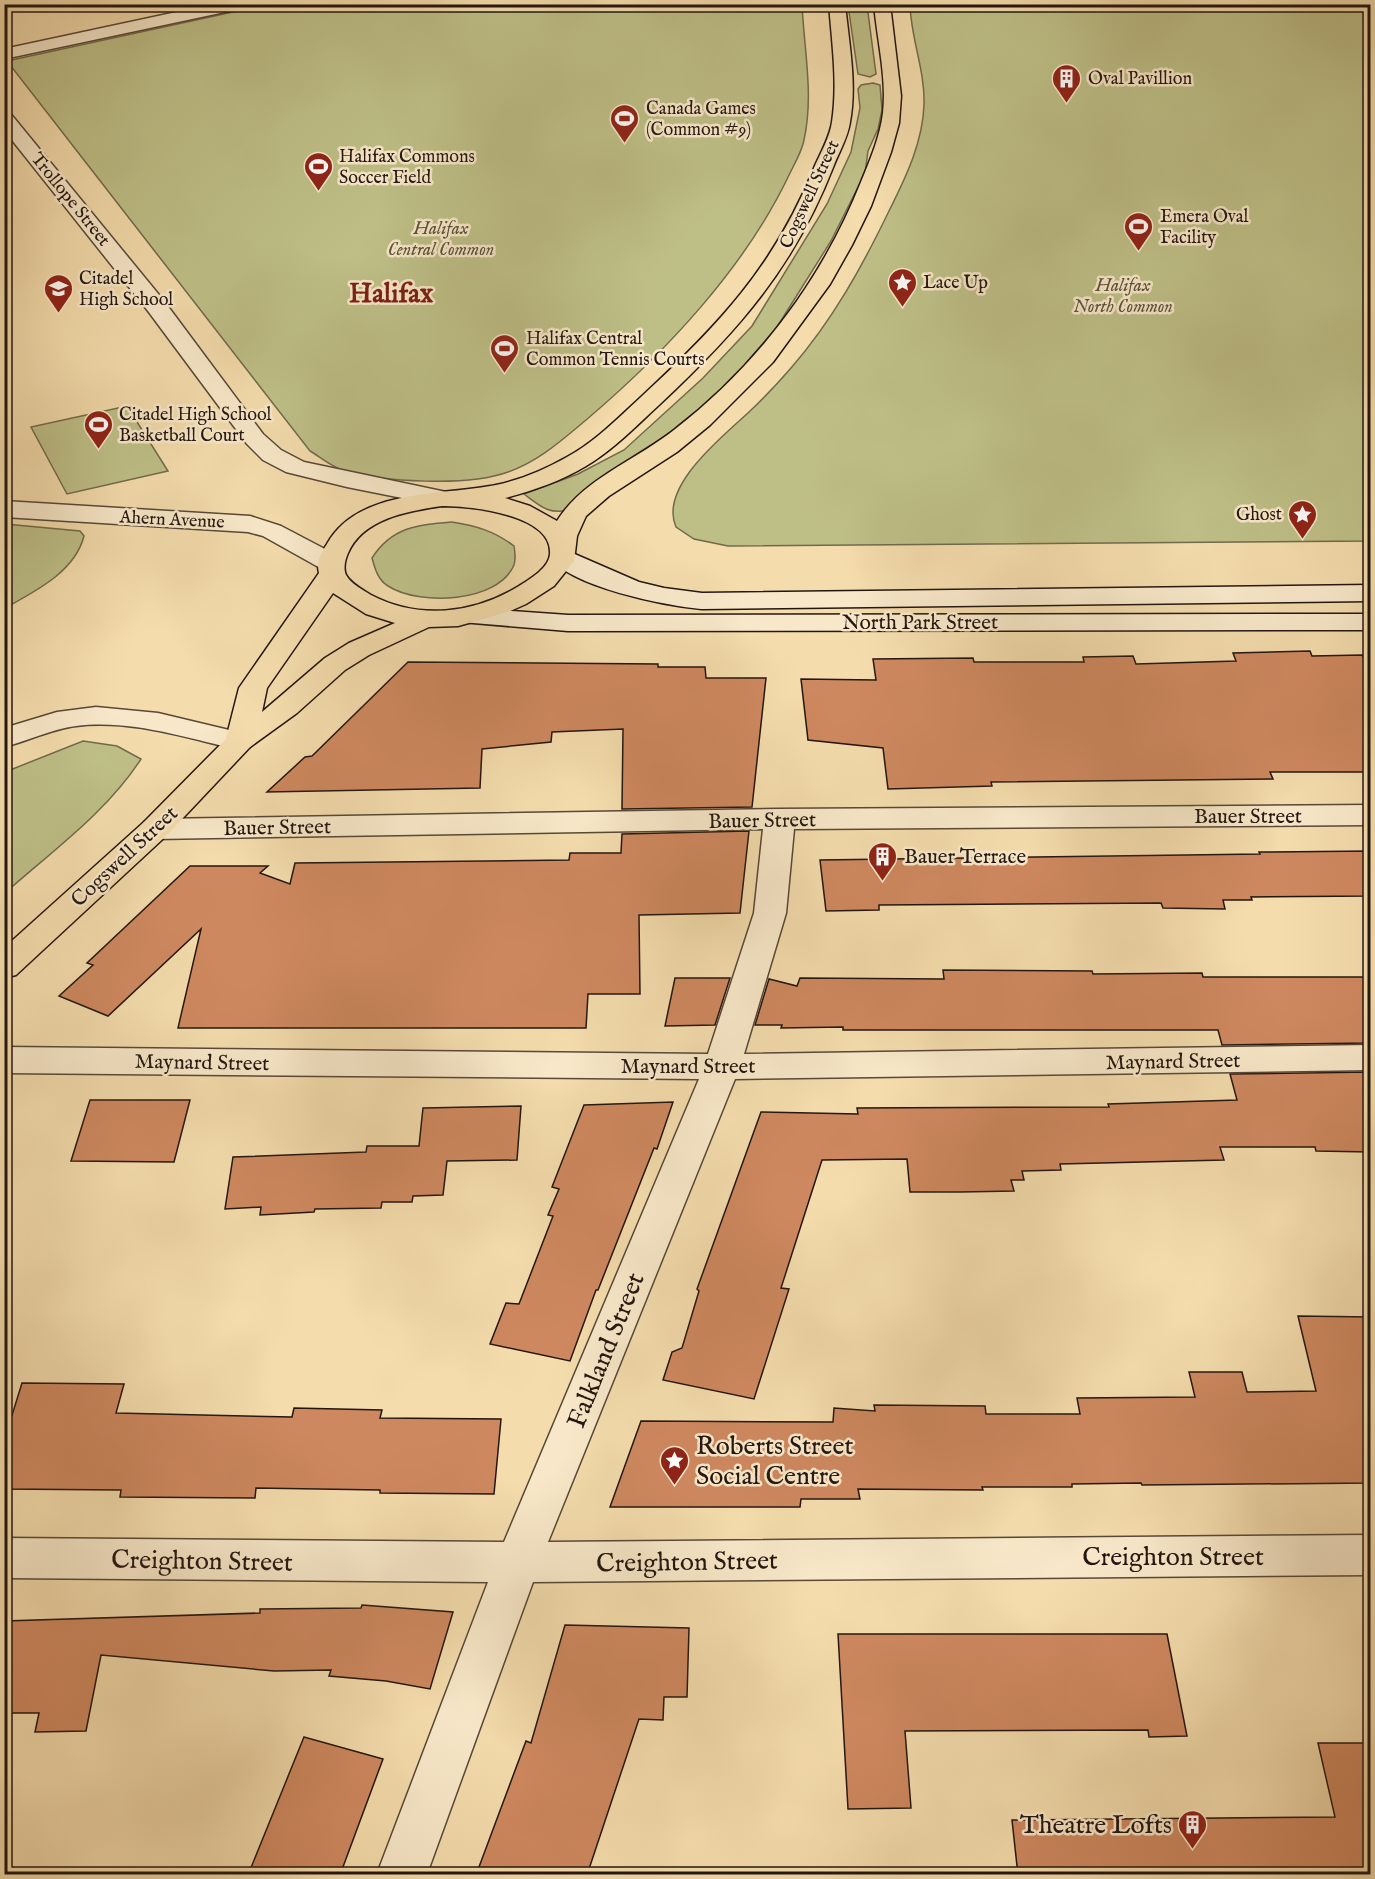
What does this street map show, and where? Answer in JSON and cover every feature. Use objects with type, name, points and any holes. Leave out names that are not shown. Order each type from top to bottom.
[{"type":"main road","name":"Cogswell Street","points":[[332,568],[339,543],[358,525],[383,511],[412,503],[499,492],[526,484],[576,462],[604,442],[698,356],[747,302],[785,249],[814,192],[841,124],[844,78],[837,4]]},
{"type":"main road","points":[[240,741],[253,688],[298,626],[332,568],[349,593],[366,604],[394,614],[423,620],[471,616],[504,605],[532,590],[551,574],[562,552],[570,519],[580,508],[594,496],[669,446],[718,405],[748,374],[788,326],[841,251],[870,186],[885,142],[892,109],[882,4]]},
{"type":"main road","points":[[450,498],[495,503],[536,518],[552,531],[562,552]]},
{"type":"main road","name":"Cogswell Street","points":[[4,967],[154,829],[240,741],[287,707],[334,664],[359,649],[423,620]]},
{"type":"street","points":[[4,54],[239,4]]},
{"type":"street","points":[[15,34],[94,36]]},
{"type":"street","name":"Trollope Street","points":[[4,117],[156,306],[255,440],[272,455],[295,467],[316,474],[450,498]]},
{"type":"street","name":"Ahern Avenue","points":[[4,509],[250,524],[272,531],[332,568]]},
{"type":"street","name":"North Park Street","points":[[562,552],[609,582],[633,591],[671,599],[702,601],[1371,593]]},
{"type":"street","name":"North Park Street","points":[[471,616],[568,623],[1371,622]]},
{"type":"street","points":[[4,738],[37,725],[77,717],[114,717],[147,720],[240,741]]},
{"type":"street","name":"Bauer Street","points":[[154,829],[779,819],[1371,815]]},
{"type":"street","name":"Falkland Street","points":[[402,1875],[518,1562],[722,1067],[770,913],[779,819]]},
{"type":"street","name":"Maynard Street","points":[[4,1060],[722,1067],[1371,1058]]},
{"type":"street","name":"Creighton Street","points":[[4,1558],[518,1562],[1371,1555]]},
{"type":"green space","name":"Halifax Central Common","points":[[802,4],[808,89],[804,140],[798,157],[772,208],[751,242],[727,275],[674,337],[586,420],[530,462],[508,472],[471,480],[402,480],[359,474],[342,470],[310,451],[7,61],[265,5]]},
{"type":"green space","points":[[848,5],[867,5],[876,74],[870,77],[858,74]]},
{"type":"green space","name":"Halifax North Common","points":[[910,5],[1370,5],[1370,541],[728,546],[694,539],[676,527],[673,511],[676,495],[685,479],[711,447],[776,385],[820,332],[857,273],[902,185],[921,132],[924,104],[924,91]]},
{"type":"green space","points":[[873,83],[880,85],[882,110],[878,129],[868,151],[865,173],[831,241],[777,327],[725,388],[691,422],[569,510],[550,510],[540,506],[524,494],[578,474],[624,450],[703,378],[752,326],[827,204],[851,152],[860,108],[858,89],[861,85]]},
{"type":"green space","name":"Citadel High School Basketball Court","points":[[127,406],[168,471],[67,494],[31,427]]},
{"type":"green space","points":[[452,522],[485,530],[514,546],[514,565],[505,578],[492,587],[475,594],[437,598],[402,592],[382,581],[372,558],[388,540],[406,530]]},
{"type":"green space","points":[[5,524],[80,531],[84,536],[79,549],[63,570],[40,588],[5,608]]},
{"type":"green space","points":[[83,741],[117,746],[141,759],[112,797],[95,814],[5,893],[5,772]]},
{"type":"building","points":[[1310,651],[1312,656],[1362,655],[1371,670],[1371,772],[1270,772],[1273,779],[991,782],[992,786],[888,789],[883,748],[808,740],[801,679],[876,680],[873,659],[973,658],[974,662],[1084,662],[1083,657],[1133,656],[1136,664],[1236,661],[1233,653]]},
{"type":"building","points":[[408,662],[658,664],[658,667],[705,667],[706,678],[766,678],[752,807],[622,809],[623,729],[552,732],[551,742],[482,749],[480,788],[267,792],[305,757],[312,756]]},
{"type":"building","points":[[749,831],[740,913],[639,915],[640,994],[588,994],[586,1028],[178,1028],[201,929],[108,1016],[59,996],[93,965],[87,963],[190,866],[268,866],[260,873],[290,884],[295,863],[569,860],[570,853],[621,853],[622,834]]},
{"type":"building","points":[[1371,851],[1371,896],[1251,897],[1252,900],[1223,900],[1225,909],[1163,908],[1161,903],[879,905],[879,910],[826,911],[820,860],[1260,854],[1259,852]]},
{"type":"building","points":[[943,970],[1092,971],[1093,974],[1202,973],[1203,977],[1371,977],[1371,1043],[1222,1045],[1218,1030],[843,1030],[843,1027],[781,1028],[782,1025],[755,1025],[769,979],[797,986],[800,978],[944,979]]},
{"type":"building","points":[[675,978],[730,978],[715,1025],[665,1026]]},
{"type":"building","points":[[1371,1072],[1371,1152],[1316,1151],[1315,1147],[1220,1147],[1224,1160],[1060,1164],[1061,1170],[1022,1171],[1024,1180],[1011,1180],[1014,1191],[960,1192],[910,1192],[907,1159],[822,1160],[781,1288],[789,1289],[754,1399],[663,1380],[672,1352],[682,1348],[699,1291],[697,1289],[761,1112],[858,1114],[857,1108],[1109,1107],[1108,1104],[1237,1100],[1230,1074]]},
{"type":"building","points":[[90,1100],[190,1100],[174,1162],[71,1161]]},
{"type":"building","points":[[673,1102],[657,1149],[654,1148],[598,1290],[596,1290],[570,1361],[490,1344],[506,1303],[519,1304],[553,1216],[548,1215],[559,1189],[552,1187],[584,1105]]},
{"type":"building","points":[[521,1106],[517,1160],[447,1161],[443,1195],[413,1196],[412,1202],[382,1202],[381,1208],[315,1209],[314,1212],[260,1215],[261,1207],[225,1209],[233,1157],[366,1152],[367,1146],[419,1146],[423,1108]]},
{"type":"building","points":[[1298,1316],[1371,1317],[1371,1483],[1142,1485],[1141,1483],[1072,1484],[1072,1487],[982,1487],[983,1490],[858,1489],[860,1499],[801,1499],[800,1507],[610,1507],[641,1421],[833,1422],[834,1408],[875,1411],[874,1405],[985,1406],[986,1414],[1080,1414],[1077,1398],[1195,1397],[1189,1372],[1242,1372],[1247,1392],[1316,1391]]},
{"type":"building","points":[[22,1383],[124,1384],[116,1413],[292,1417],[294,1408],[382,1410],[380,1418],[501,1419],[494,1494],[380,1493],[380,1490],[256,1488],[255,1498],[120,1497],[121,1490],[4,1489],[4,1441]]},
{"type":"building","points":[[362,1605],[453,1612],[430,1689],[386,1681],[329,1676],[331,1670],[274,1671],[101,1655],[86,1731],[35,1732],[39,1713],[4,1713],[4,1621],[260,1613],[260,1609],[361,1608]]},
{"type":"building","points":[[565,1625],[689,1628],[687,1697],[664,1697],[663,1720],[639,1719],[587,1875],[476,1875],[526,1741],[531,1743]]},
{"type":"building","points":[[838,1634],[1167,1634],[1187,1736],[1149,1737],[1148,1730],[905,1731],[911,1808],[848,1809]]},
{"type":"building","points":[[304,1737],[383,1759],[340,1875],[248,1875]]},
{"type":"building","name":"Theatre Lofts","points":[[1318,1743],[1371,1743],[1371,1875],[1018,1875],[1012,1820],[1335,1817]]},
{"type":"place","name":"Oval Pavillion","points":[[1067,104]]},
{"type":"place","name":"Canada Games (Common #9)","points":[[625,144]]},
{"type":"place","name":"Halifax Commons Soccer Field","points":[[318,192]]},
{"type":"place","name":"Emera Oval Facility","points":[[1139,252]]},
{"type":"place","name":"Lace Up","points":[[902,308]]},
{"type":"place","name":"Citadel High School","points":[[58,314]]},
{"type":"place","name":"Halifax Central Common Tennis Courts","points":[[505,374]]},
{"type":"place","name":"Citadel High School Basketball Court","points":[[98,450]]},
{"type":"place","name":"Ghost","points":[[1303,540]]},
{"type":"place","name":"Bauer Terrace","points":[[883,882]]},
{"type":"place","name":"Roberts Street Social Centre","points":[[675,1486]]},
{"type":"place","name":"Theatre Lofts","points":[[1193,1850]]},
{"type":"district","name":"Halifax","points":[[391,293]]}]
